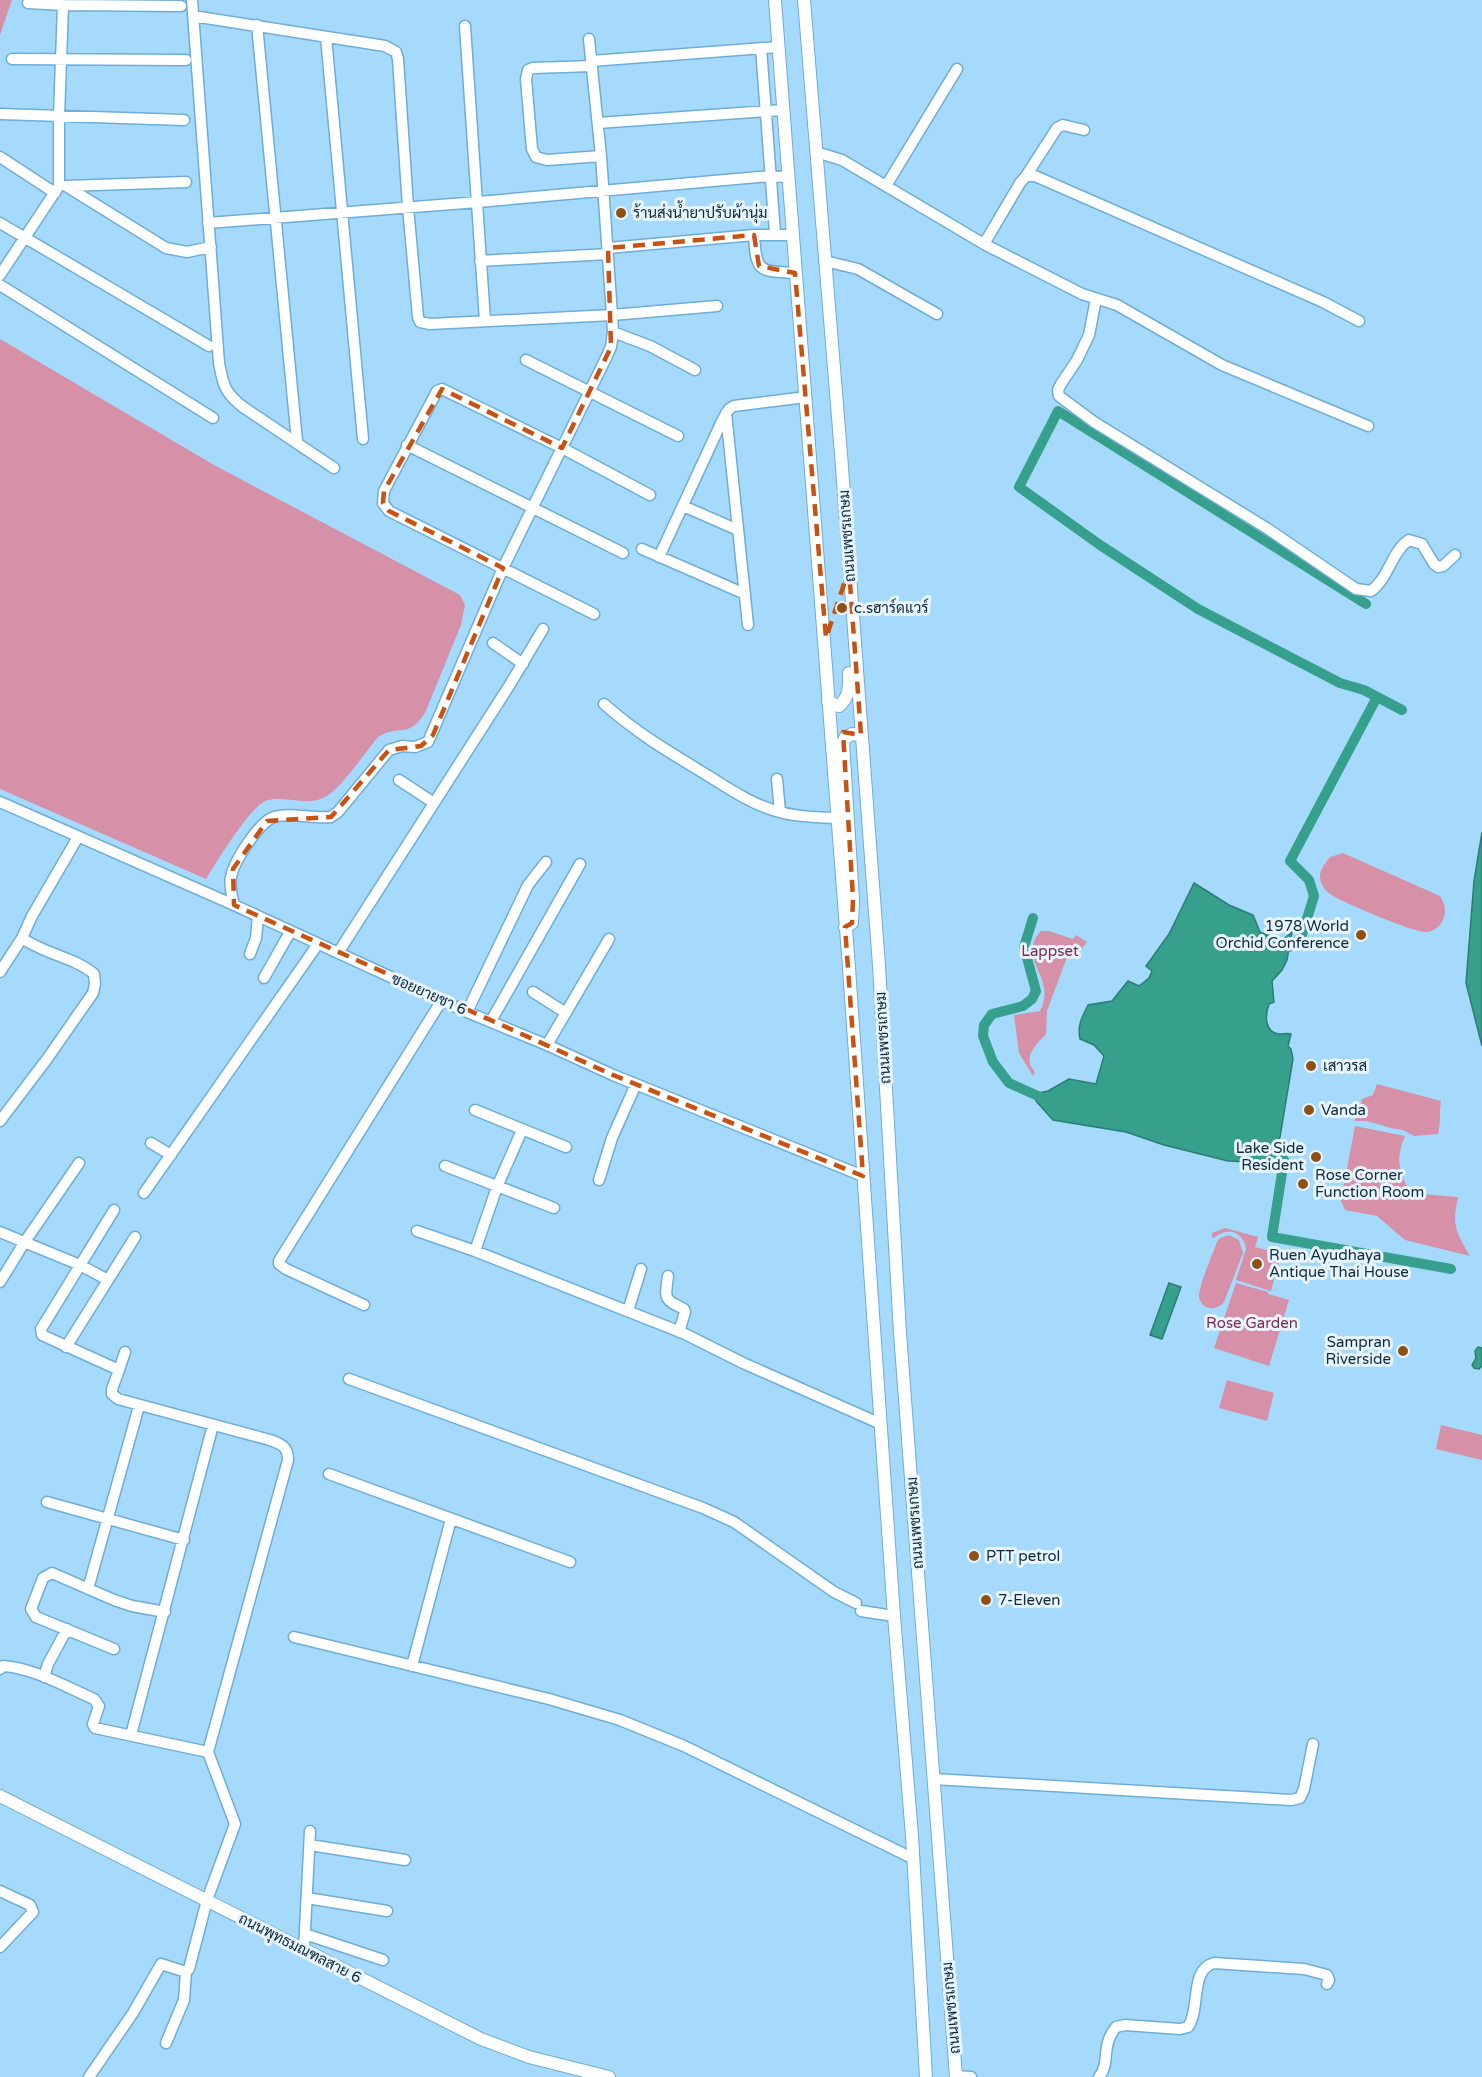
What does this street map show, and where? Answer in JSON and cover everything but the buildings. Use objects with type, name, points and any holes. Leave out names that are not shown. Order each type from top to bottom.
[{"type":"main road","name":"ถนนเพชรเกษม","points":[[804,3],[879,966],[900,1333],[956,2076]]},
{"type":"main road","name":"ถนนเพชรเกษม","points":[[775,4],[914,1859],[926,2077]]},
{"type":"main road","points":[[828,702],[839,706],[845,701],[850,690],[842,584],[849,569]]},
{"type":"main road","points":[[845,927],[852,924],[853,899],[843,743],[845,738],[852,734],[861,735]]},
{"type":"main road","name":"ถนนพุทธมณฑลสาย 6","points":[[0,1796],[431,2015],[500,2047],[591,2075],[609,2077]]},
{"type":"street","points":[[192,0],[222,383],[229,397],[334,468]]},
{"type":"street","points":[[28,3],[181,6]]},
{"type":"street","points":[[0,275],[60,188],[59,116],[63,5]]},
{"type":"street","points":[[193,16],[385,46],[396,52],[420,322],[430,324],[612,315],[717,306]]},
{"type":"street","points":[[257,25],[297,441]]},
{"type":"street","points":[[465,26],[485,321]]},
{"type":"street","points":[[326,37],[363,439]]},
{"type":"street","points":[[234,905],[230,880],[233,869],[255,833],[267,821],[276,817],[331,817],[338,812],[389,750],[402,746],[416,747],[428,742],[503,568],[611,347],[614,332],[601,156],[589,39]]},
{"type":"street","points":[[601,156],[547,160],[536,158],[532,149],[526,79],[528,70],[778,47]]},
{"type":"street","points":[[761,48],[775,233]]},
{"type":"street","points":[[12,59],[186,60]]},
{"type":"street","points":[[886,186],[957,69]]},
{"type":"street","points":[[598,123],[783,110]]},
{"type":"street","points":[[0,114],[184,120]]},
{"type":"street","points":[[984,244],[1057,128],[1063,125],[1084,130]]},
{"type":"street","points":[[816,152],[842,160],[984,244],[1082,294],[1117,305],[1222,365],[1368,426]]},
{"type":"street","points":[[0,157],[166,248],[187,252],[211,247]]},
{"type":"street","points":[[208,223],[770,176],[788,177]]},
{"type":"street","points":[[1026,176],[1035,176],[1323,302],[1359,321]]},
{"type":"street","points":[[60,188],[186,182]]},
{"type":"street","points":[[0,223],[209,346]]},
{"type":"street","points":[[480,261],[608,251],[775,233],[792,234]]},
{"type":"street","points":[[754,235],[755,259],[759,266],[774,272],[795,273]]},
{"type":"street","points":[[825,261],[858,269],[888,284],[937,314]]},
{"type":"street","points":[[0,285],[213,418]]},
{"type":"street","points":[[1095,299],[1089,335],[1077,360],[1058,390],[1059,396],[1064,401],[1094,422],[1268,529],[1356,589],[1371,591],[1378,586],[1399,548],[1408,540],[1422,544],[1438,567],[1443,566],[1455,555]]},
{"type":"street","points":[[614,332],[650,346],[695,370]]},
{"type":"street","points":[[526,360],[678,436]]},
{"type":"street","points":[[594,614],[385,507],[382,498],[384,491],[406,445],[437,391],[442,389],[562,448],[650,495]]},
{"type":"street","points":[[659,557],[726,413],[735,406],[806,397]]},
{"type":"street","points":[[726,413],[748,625]]},
{"type":"street","points":[[406,445],[623,553]]},
{"type":"street","points":[[683,506],[738,530]]},
{"type":"street","points":[[642,549],[745,594]]},
{"type":"street","points":[[338,953],[543,629]]},
{"type":"street","points":[[493,643],[522,664]]},
{"type":"street","points":[[604,704],[653,743],[770,809],[791,815],[837,818]]},
{"type":"street","points":[[777,779],[780,812]]},
{"type":"street","points":[[399,780],[434,802]]},
{"type":"street","name":"ซอยยายชา 6","points":[[0,802],[234,905],[467,1012],[636,1084],[863,1176]]},
{"type":"street","points":[[0,972],[22,938],[78,837]]},
{"type":"street","points":[[467,1012],[528,885],[546,862]]},
{"type":"street","points":[[491,1021],[580,864]]},
{"type":"street","points":[[250,954],[256,938],[258,916]]},
{"type":"street","points":[[264,978],[290,932]]},
{"type":"street","points":[[0,1121],[80,1013],[96,984],[94,974],[86,967],[37,948],[22,938]]},
{"type":"street","points":[[547,1045],[609,939]]},
{"type":"street","points":[[144,1193],[318,944]]},
{"type":"street","points":[[533,993],[566,1012]]},
{"type":"street","points":[[364,1305],[286,1269],[279,1264],[279,1261],[442,1000]]},
{"type":"street","points":[[599,1180],[612,1138],[636,1084]]},
{"type":"street","points":[[475,1110],[566,1147]]},
{"type":"street","points":[[475,1251],[497,1186],[522,1130]]},
{"type":"street","points":[[151,1143],[171,1155]]},
{"type":"street","points":[[0,1282],[79,1163]]},
{"type":"street","points":[[445,1166],[554,1208]]},
{"type":"street","points":[[114,1210],[41,1329],[45,1339],[119,1370]]},
{"type":"street","points":[[417,1231],[475,1251],[679,1332],[742,1363],[881,1424]]},
{"type":"street","points":[[0,1232],[80,1265],[108,1280]]},
{"type":"street","points":[[66,1347],[135,1237]]},
{"type":"street","points":[[628,1311],[641,1269]]},
{"type":"street","points":[[668,1276],[665,1296],[667,1300],[684,1309],[685,1312],[679,1332]]},
{"type":"street","points":[[125,1352],[112,1389],[112,1394],[118,1399],[283,1445],[288,1451],[288,1460],[208,1752],[235,1824],[207,1900],[189,1969],[186,1972],[184,2000],[166,2043]]},
{"type":"street","points":[[349,1378],[703,1508],[734,1522],[834,1592],[858,1606],[894,1612]]},
{"type":"street","points":[[88,1589],[139,1406]]},
{"type":"street","points":[[131,1735],[213,1425]]},
{"type":"street","points":[[329,1474],[570,1562]]},
{"type":"street","points":[[47,1502],[184,1540]]},
{"type":"street","points":[[412,1665],[451,1519]]},
{"type":"street","points":[[114,1649],[32,1614],[31,1609],[44,1578],[51,1573],[132,1606],[165,1612]]},
{"type":"street","points":[[44,1677],[48,1664],[67,1629]]},
{"type":"street","points":[[294,1637],[560,1702],[620,1720],[684,1746],[914,1859]]},
{"type":"street","points":[[0,1669],[3,1666],[9,1666],[44,1677],[98,1702],[99,1706],[93,1724],[95,1728],[208,1752]]},
{"type":"street","points":[[934,1779],[1291,1800],[1300,1798],[1304,1790],[1313,1744]]},
{"type":"street","points":[[304,1950],[310,1832]]},
{"type":"street","points":[[310,1845],[405,1860]]},
{"type":"street","points":[[0,1891],[30,1905],[33,1912],[0,1947]]},
{"type":"street","points":[[308,1898],[387,1911]]},
{"type":"street","points":[[305,1934],[383,1960]]},
{"type":"street","points":[[89,2077],[133,2013],[161,1964],[186,1972]]},
{"type":"street","points":[[1099,2077],[1105,2064],[1106,2046],[1116,2027],[1125,2025],[1180,2029],[1188,2027],[1194,2011],[1202,1972],[1208,1965],[1304,1969],[1327,1975],[1329,1980],[1327,1984]]},
{"type":"street","points":[[956,2076],[971,2077]]},
{"type":"highlighted area","points":[[754,235],[759,266],[795,273],[826,638],[849,569],[861,735],[843,732],[853,899],[852,923],[845,927],[863,1176],[613,1075],[234,905],[233,869],[267,821],[331,817],[389,750],[421,746],[433,735],[503,568],[389,511],[383,503],[384,491],[442,389],[562,448],[611,347],[608,248]]},
{"type":"green space","points":[[0,0],[12,0],[0,35]]},
{"type":"green space","points":[[0,339],[214,465],[460,595],[465,605],[461,625],[425,713],[419,721],[408,729],[393,731],[378,737],[337,788],[323,798],[310,801],[275,799],[261,804],[234,835],[206,879],[0,789]]},
{"type":"green space","points":[[1343,853],[1440,896],[1445,911],[1441,924],[1428,932],[1421,931],[1380,917],[1331,895],[1322,884],[1321,872],[1330,857]]},
{"type":"green space","name":"Lappset","points":[[1041,931],[1049,931],[1073,939],[1076,935],[1087,942],[1082,948],[1072,947],[1070,949],[1047,1011],[1046,1034],[1030,1056],[1031,1067],[1035,1072],[1033,1076],[1019,1053],[1014,1015],[1040,1011],[1044,999],[1044,988],[1032,951],[1034,941]]},
{"type":"green space","points":[[1377,1084],[1441,1101],[1438,1134],[1414,1136],[1403,1130],[1366,1121],[1354,1121],[1360,1112],[1362,1099],[1373,1095]]},
{"type":"green space","points":[[1355,1126],[1405,1136],[1399,1159],[1403,1178],[1410,1193],[1458,1197],[1455,1215],[1456,1228],[1470,1256],[1405,1240],[1377,1216],[1345,1210],[1341,1201]]},
{"type":"green space","points":[[1225,1228],[1258,1237],[1255,1247],[1281,1254],[1271,1291],[1236,1280],[1246,1249],[1242,1238],[1233,1232],[1229,1231],[1212,1238],[1212,1233]]},
{"type":"green space","points":[[1229,1235],[1239,1240],[1243,1253],[1224,1302],[1218,1307],[1206,1307],[1199,1297],[1203,1279],[1217,1242],[1220,1238]]},
{"type":"green space","name":"Rose Garden","points":[[1236,1283],[1289,1300],[1269,1366],[1214,1348]]},
{"type":"green space","points":[[1227,1380],[1274,1393],[1267,1421],[1219,1408]]},
{"type":"green space","points":[[1441,1425],[1482,1435],[1482,1460],[1436,1449]]},
{"type":"shaded area","points":[[1482,832],[1482,1046],[1466,983],[1474,881]]},
{"type":"shaded area","points":[[1194,883],[1229,905],[1253,915],[1260,932],[1281,941],[1292,932],[1287,960],[1272,981],[1274,1002],[1269,1004],[1267,1013],[1267,1023],[1271,1030],[1280,1034],[1291,1034],[1288,1046],[1293,1059],[1280,1137],[1269,1163],[1228,1161],[1164,1145],[1126,1132],[1053,1120],[1036,1101],[1039,1093],[1048,1091],[1069,1079],[1096,1084],[1104,1056],[1094,1045],[1080,1039],[1080,1026],[1086,1009],[1088,1005],[1112,1001],[1128,981],[1139,986],[1149,978],[1152,971],[1146,966],[1169,934]]},
{"type":"shaded area","points":[[1169,1283],[1181,1287],[1162,1339],[1150,1335]]},
{"type":"shaded area","points":[[1478,1347],[1482,1348],[1482,1366],[1479,1369],[1472,1365]]},
{"type":"waterway","points":[[1366,604],[1058,411],[1019,487],[1100,545],[1198,609],[1340,683],[1364,690],[1402,710]]},
{"type":"waterway","points":[[1289,947],[1301,938],[1314,896],[1309,880],[1290,861],[1377,697]]},
{"type":"waterway","points":[[1033,918],[1024,947],[1036,991],[1032,999],[1023,1006],[992,1014],[984,1025],[983,1036],[993,1062],[1009,1083],[1038,1096]]},
{"type":"waterway","points":[[1274,1151],[1284,1160],[1272,1237],[1451,1269]]},
{"type":"place","name":"ร้านส่งน้ำยาปรับผ้านุ่ม","points":[[621,213]]},
{"type":"place","name":"c.sฮาร์ดแวร์","points":[[842,608]]},
{"type":"place","name":"1978 World Orchid Conference","points":[[1361,935]]},
{"type":"place","name":"เสาวรส","points":[[1311,1066]]},
{"type":"place","name":"Vanda","points":[[1309,1110]]},
{"type":"place","name":"Lake Side Resident","points":[[1316,1157]]},
{"type":"place","name":"Rose Corner Function Room","points":[[1303,1184]]},
{"type":"place","name":"Ruen Ayudhaya Antique Thai House","points":[[1257,1264]]},
{"type":"place","name":"Sampran Riverside","points":[[1403,1351]]},
{"type":"place","name":"PTT petrol","points":[[974,1556]]},
{"type":"place","name":"7-Eleven","points":[[986,1600]]}]
